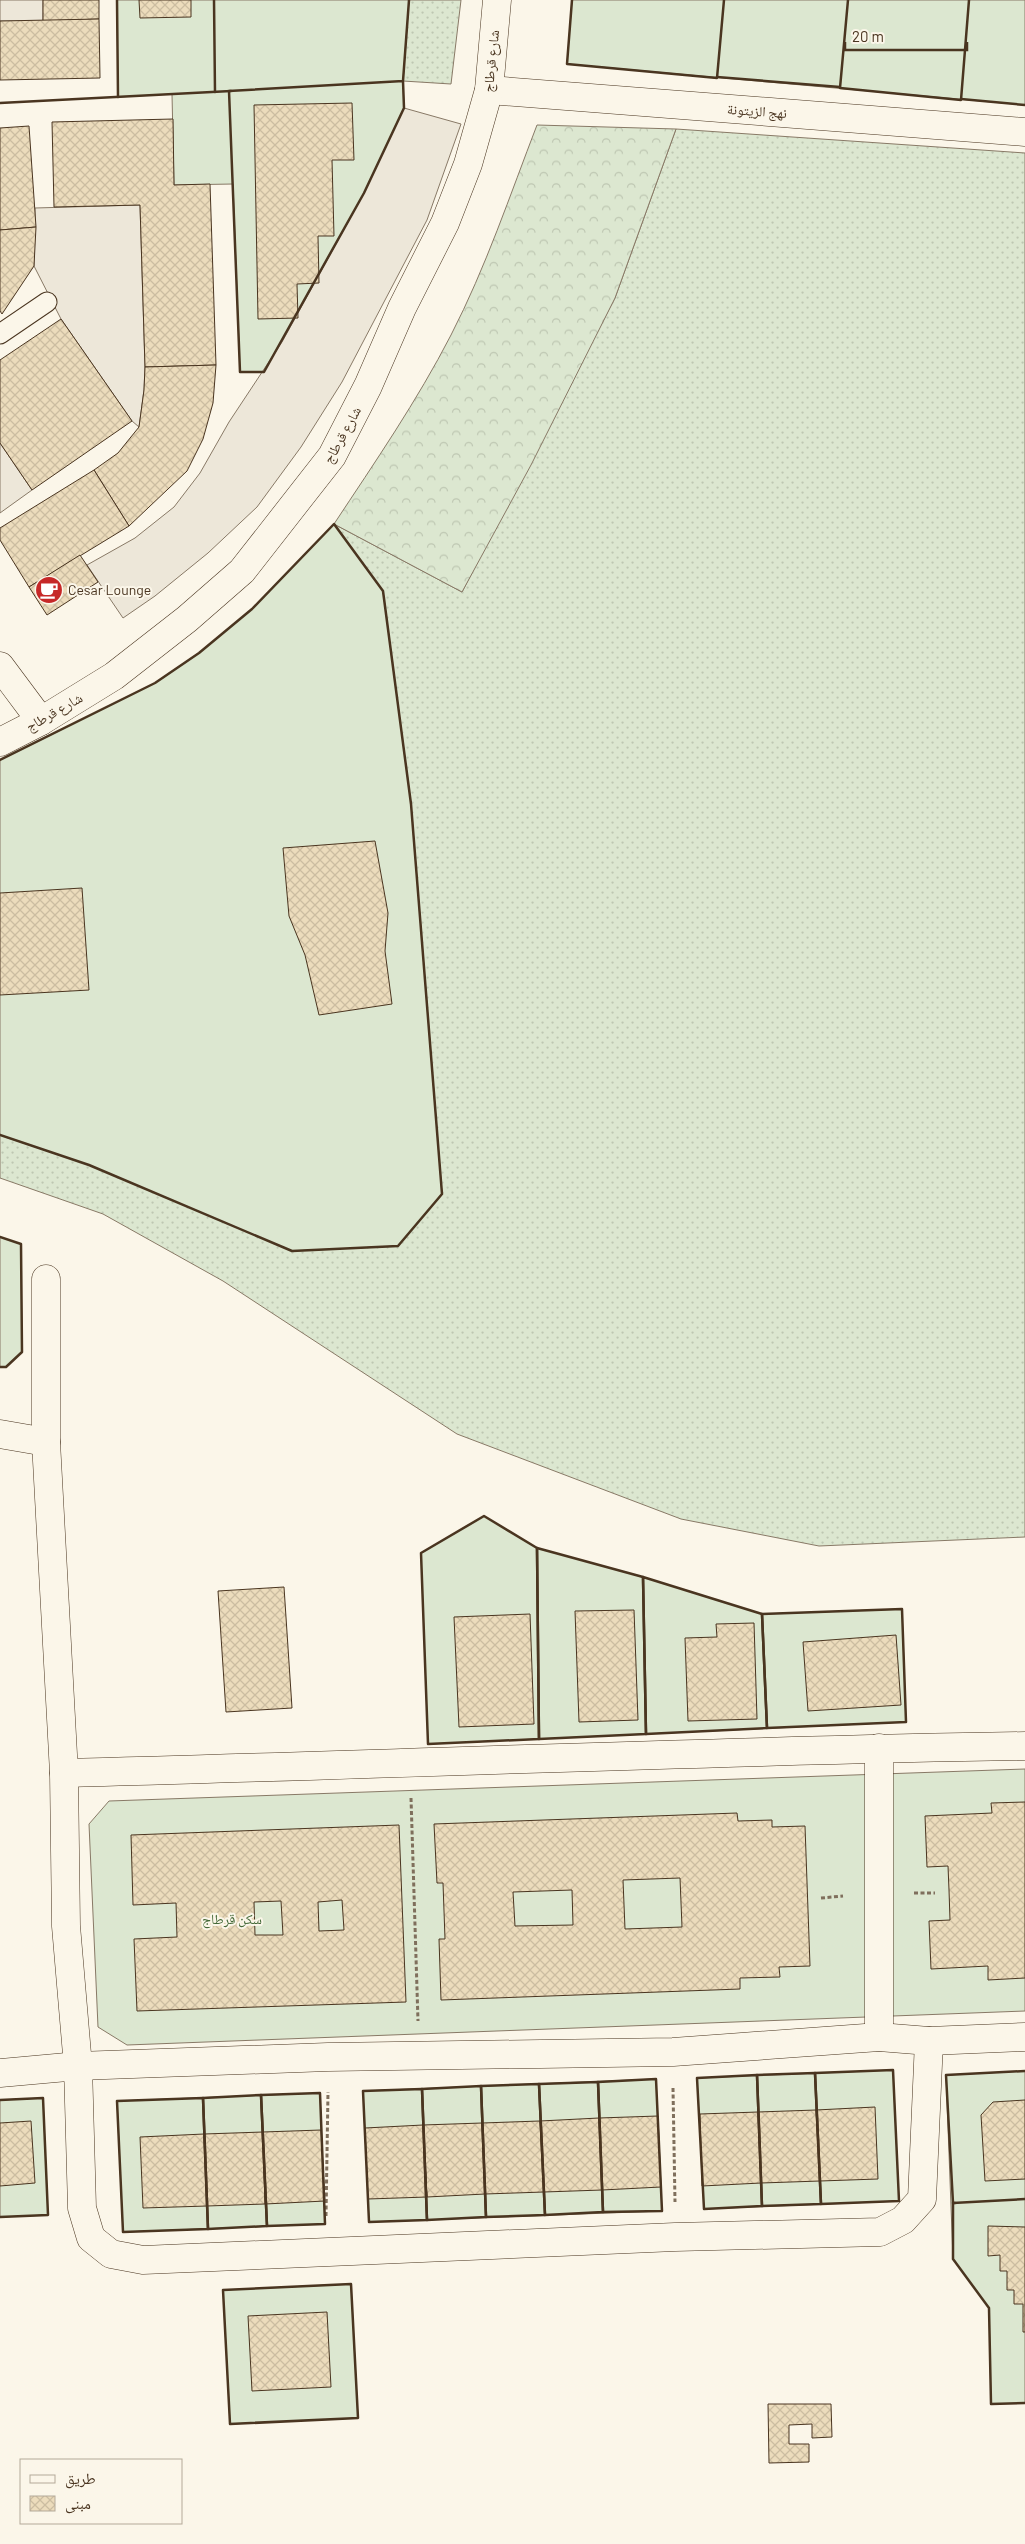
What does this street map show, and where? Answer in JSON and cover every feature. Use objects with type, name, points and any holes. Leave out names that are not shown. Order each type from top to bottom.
[{"type":"street","name":"شارع قرطاج","points":[[0,742],[41,720],[114,676],[152,647],[242,571],[332,456],[368,386],[402,308],[445,223],[468,164],[489,90],[497,0]]},
{"type":"street","name":"نهج الزيتونة","points":[[489,90],[1025,132]]},
{"type":"street","points":[[0,666],[41,720]]},
{"type":"street","points":[[46,1278],[46,1442],[64,1773],[66,1926],[78,2066],[82,2208],[91,2238],[111,2254],[143,2260],[675,2238],[880,2232],[903,2220],[922,2200],[929,2041]]},
{"type":"street","points":[[0,1434],[46,1442]]},
{"type":"street","points":[[64,1773],[410,1765],[879,1748],[1025,1746]]},
{"type":"street","points":[[878,2037],[879,1748]]},
{"type":"street","points":[[0,2073],[78,2066],[328,2057],[673,2052],[878,2037],[929,2041],[1025,2037]]},
{"type":"lane","points":[[0,334],[47,302]]},
{"type":"path","points":[[410,1765],[420,2055]]},
{"type":"path","points":[[673,2052],[675,2238]]},
{"type":"path","points":[[326,2252],[328,2057]]},
{"type":"green space","points":[[117,0],[409,0],[403,81],[404,108],[364,193],[264,372],[240,372],[233,184],[174,185],[172,94],[118,97]]},
{"type":"green space","points":[[409,0],[461,0],[451,84],[403,81]]},
{"type":"green space","points":[[572,0],[1025,0],[1025,105],[567,64]]},
{"type":"green space","points":[[537,125],[676,129],[615,298],[531,465],[462,592],[334,524],[410,407],[451,335],[486,257]]},
{"type":"green space","points":[[676,129],[1025,153],[1025,1537],[819,1546],[681,1519],[457,1434],[223,1281],[103,1214],[0,1178],[0,1135],[89,1165],[442,1194],[411,804],[383,591],[334,524],[462,592],[615,298]]},
{"type":"green space","points":[[334,524],[383,591],[411,804],[442,1194],[398,1246],[292,1251],[89,1165],[0,1135],[0,760],[155,683],[199,653],[252,609]]},
{"type":"green space","points":[[0,1237],[21,1244],[22,1352],[6,1367],[0,1367]]},
{"type":"green space","points":[[484,1516],[537,1548],[643,1577],[762,1614],[902,1609],[906,1722],[428,1744],[421,1553]]},
{"type":"green space","name":"سكن قرطاج","points":[[1025,1769],[1025,2011],[127,2045],[98,2027],[89,1824],[109,1801]]},
{"type":"green space","points":[[893,2070],[899,2201],[704,2209],[697,2078]]},
{"type":"green space","points":[[1025,2071],[1025,2403],[991,2404],[989,2308],[953,2259],[946,2075]]},
{"type":"green space","points":[[656,2079],[662,2211],[369,2222],[363,2091]]},
{"type":"green space","points":[[320,2093],[325,2224],[123,2232],[117,2101]]},
{"type":"green space","points":[[43,2098],[48,2215],[0,2217],[0,2100]]},
{"type":"green space","points":[[351,2284],[358,2418],[230,2424],[223,2290]]},
{"type":"shaded area","points":[[0,0],[43,0],[43,21],[0,21]]},
{"type":"shaded area","points":[[404,108],[461,124],[427,220],[342,382],[301,447],[257,507],[208,553],[155,596],[123,618],[87,565],[135,538],[174,507],[200,473],[229,422],[282,342],[364,193]]},
{"type":"shaded area","points":[[140,205],[145,367],[139,427],[132,421],[61,319],[34,266],[35,208]]},
{"type":"shaded area","points":[[0,443],[32,490],[0,513]]},
{"type":"building","points":[[43,0],[99,0],[99,19],[43,21]]},
{"type":"building","points":[[139,0],[191,0],[191,17],[140,18]]},
{"type":"building","points":[[99,19],[100,78],[0,80],[0,21]]},
{"type":"building","points":[[352,103],[354,160],[332,160],[334,236],[318,236],[319,283],[297,284],[298,318],[258,319],[254,105]]},
{"type":"building","points":[[173,119],[174,185],[210,184],[216,365],[145,367],[140,205],[54,207],[52,122]]},
{"type":"building","points":[[29,126],[36,227],[0,230],[0,128]]},
{"type":"building","points":[[36,227],[34,266],[2,314],[0,311],[0,230]]},
{"type":"building","points":[[61,319],[132,421],[32,490],[0,443],[0,360]]},
{"type":"building","points":[[216,365],[213,403],[203,439],[187,471],[129,526],[94,470],[118,453],[139,427],[145,367]]},
{"type":"building","points":[[94,470],[129,526],[29,587],[0,540],[0,528]]},
{"type":"building","points":[[80,555],[98,582],[47,615],[29,587]]},
{"type":"building","points":[[375,841],[388,913],[385,951],[392,1004],[319,1015],[305,955],[289,916],[283,848]]},
{"type":"building","points":[[82,888],[89,990],[0,995],[0,893]]},
{"type":"building","points":[[284,1587],[292,1708],[226,1712],[218,1591]]},
{"type":"building","points":[[634,1610],[638,1720],[579,1722],[575,1611]]},
{"type":"building","points":[[530,1614],[534,1724],[459,1727],[454,1617]]},
{"type":"building","points":[[754,1623],[757,1719],[688,1721],[685,1638],[717,1637],[716,1624]]},
{"type":"building","points":[[896,1635],[901,1705],[808,1711],[803,1642]]},
{"type":"building","points":[[1025,1802],[1025,1978],[988,1980],[988,1966],[931,1969],[929,1921],[950,1920],[949,1890],[948,1866],[927,1867],[925,1816],[992,1813],[991,1803]]},
{"type":"building","points":[[737,1813],[738,1821],[772,1820],[772,1827],[805,1826],[810,1966],[779,1967],[780,1977],[740,1978],[740,1989],[441,2000],[439,1939],[445,1939],[443,1883],[437,1883],[434,1824]],"holes":[[[680,1878],[682,1927],[625,1929],[623,1880]],[[572,1890],[573,1925],[515,1926],[513,1892]]]},
{"type":"building","points":[[399,1825],[406,2002],[137,2011],[134,1939],[177,1937],[176,1903],[133,1905],[131,1835]],"holes":[[[342,1900],[344,1930],[319,1931],[318,1902]],[[281,1901],[283,1935],[255,1935],[254,1902]]]},
{"type":"building","points":[[1025,2100],[1025,2179],[985,2181],[981,2115],[993,2102]]},
{"type":"building","points":[[875,2107],[878,2179],[820,2181],[816,2110]]},
{"type":"building","points":[[816,2110],[820,2181],[761,2183],[758,2112]]},
{"type":"building","points":[[758,2112],[761,2183],[702,2186],[700,2114]]},
{"type":"building","points":[[658,2116],[661,2187],[602,2190],[599,2118]]},
{"type":"building","points":[[599,2118],[602,2190],[544,2192],[540,2121]]},
{"type":"building","points":[[31,2121],[35,2183],[0,2186],[0,2123]]},
{"type":"building","points":[[540,2121],[544,2192],[485,2194],[482,2123]]},
{"type":"building","points":[[482,2123],[485,2194],[427,2197],[423,2125]]},
{"type":"building","points":[[423,2125],[427,2197],[368,2199],[365,2128]]},
{"type":"building","points":[[321,2130],[325,2201],[265,2204],[263,2132]]},
{"type":"building","points":[[263,2132],[265,2204],[207,2206],[204,2134]]},
{"type":"building","points":[[204,2134],[207,2206],[143,2208],[140,2137]]},
{"type":"building","points":[[988,2226],[1025,2227],[1025,2332],[1023,2332],[1023,2304],[1014,2304],[1014,2290],[1007,2290],[1007,2271],[1000,2271],[1000,2255],[988,2256]]},
{"type":"building","points":[[327,2312],[331,2387],[252,2391],[248,2316]]},
{"type":"building","points":[[768,2404],[831,2404],[832,2437],[812,2438],[812,2424],[789,2425],[789,2444],[809,2444],[809,2462],[769,2463]]},
{"type":"wall","points":[[117,0],[118,97]]},
{"type":"wall","points":[[214,0],[215,92]]},
{"type":"wall","points":[[403,81],[229,91],[240,372],[264,372],[364,193],[404,108],[403,81],[409,0]]},
{"type":"wall","points":[[572,0],[567,64],[717,78],[724,0]]},
{"type":"wall","points":[[848,0],[840,88],[961,100],[969,0]]},
{"type":"wall","points":[[717,77],[840,87]]},
{"type":"wall","points":[[0,103],[231,91]]},
{"type":"wall","points":[[961,99],[1025,105]]},
{"type":"wall","points":[[0,760],[155,683],[199,653],[252,609],[334,524],[383,591],[411,804],[442,1194],[398,1246],[292,1251],[89,1165],[0,1135]]},
{"type":"wall","points":[[0,1237],[21,1244],[22,1352],[6,1367],[0,1367]]},
{"type":"wall","points":[[484,1516],[537,1548],[539,1739],[428,1744],[421,1553],[484,1516]]},
{"type":"wall","points":[[537,1548],[643,1577],[646,1734],[539,1739],[537,1548]]},
{"type":"wall","points":[[643,1577],[762,1614],[767,1728],[646,1734],[643,1577]]},
{"type":"wall","points":[[902,1609],[906,1722],[767,1728],[762,1614],[902,1609]]},
{"type":"wall","points":[[893,2070],[899,2201],[821,2204],[815,2073],[893,2070]]},
{"type":"wall","points":[[955,2203],[953,2203],[946,2075],[1025,2071]]},
{"type":"wall","points":[[815,2073],[821,2204],[762,2206],[757,2075],[815,2073]]},
{"type":"wall","points":[[757,2075],[762,2206],[704,2209],[697,2078],[757,2075]]},
{"type":"wall","points":[[656,2079],[662,2211],[603,2212],[598,2082],[656,2079]]},
{"type":"wall","points":[[598,2082],[603,2212],[545,2215],[539,2084],[598,2082]]},
{"type":"wall","points":[[539,2084],[545,2215],[486,2217],[481,2086],[539,2084]]},
{"type":"wall","points":[[481,2086],[486,2217],[427,2220],[422,2089],[481,2086]]},
{"type":"wall","points":[[422,2089],[427,2220],[369,2222],[363,2091],[422,2089]]},
{"type":"wall","points":[[320,2093],[325,2224],[267,2226],[261,2095],[320,2093]]},
{"type":"wall","points":[[261,2095],[267,2226],[208,2229],[203,2098],[261,2095]]},
{"type":"wall","points":[[0,2100],[43,2098],[48,2215],[0,2217]]},
{"type":"wall","points":[[203,2098],[208,2229],[123,2232],[117,2101],[203,2098]]},
{"type":"wall","points":[[1025,2199],[953,2203],[953,2259],[989,2308],[991,2404],[1025,2403]]},
{"type":"wall","points":[[351,2284],[358,2418],[230,2424],[223,2290],[351,2284]]},
{"type":"place","name":"Cesar Lounge","points":[[49,590]]}]
